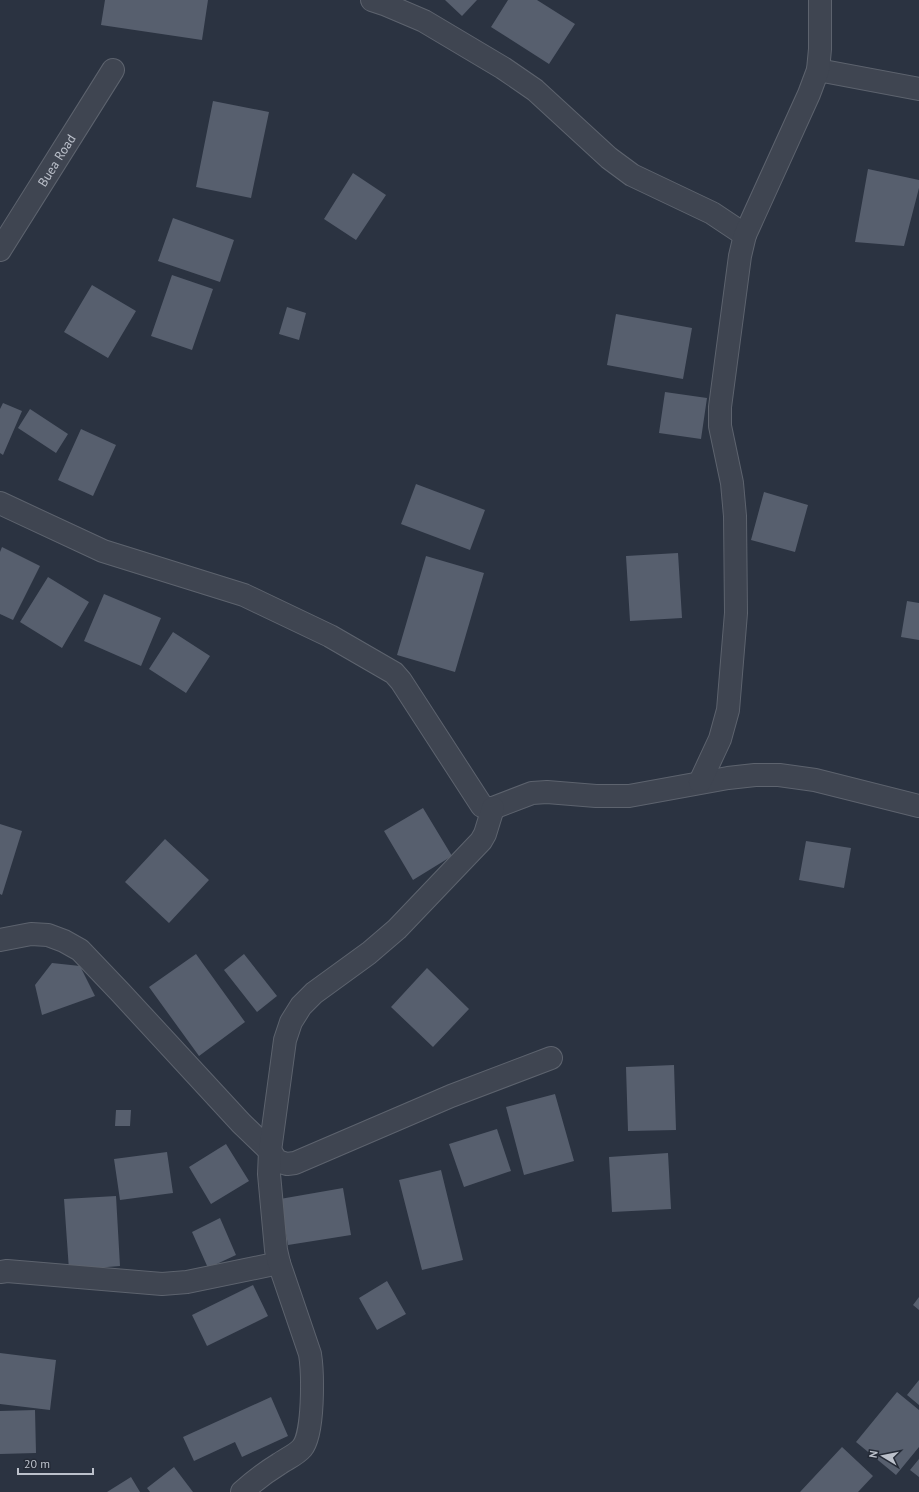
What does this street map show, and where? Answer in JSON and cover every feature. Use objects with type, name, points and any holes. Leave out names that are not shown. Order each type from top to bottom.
[{"type":"street","points":[[372,0],[424,21],[503,68],[535,90],[609,158],[632,175],[712,213],[745,235]]},
{"type":"street","points":[[700,782],[720,739],[728,710],[736,613],[736,516],[732,483],[720,426],[720,407],[740,256],[745,235],[809,94],[818,70],[820,49],[820,0]]},
{"type":"street","name":"Buea Road","points":[[0,250],[113,70]]},
{"type":"street","points":[[818,70],[919,89]]},
{"type":"street","points":[[0,503],[103,552],[254,599],[330,636],[394,673],[404,685],[482,806],[487,808],[493,808],[532,793],[547,792],[596,796],[629,796],[700,782],[755,775],[779,774],[815,780],[919,806]]},
{"type":"street","points":[[242,1492],[301,1449],[307,1440],[309,1429],[312,1370],[310,1354],[279,1264],[276,1250],[269,1174],[270,1151],[285,1040],[291,1022],[301,1006],[314,994],[369,953],[397,929],[481,841],[493,808]]},
{"type":"street","points":[[0,940],[31,934],[48,935],[64,941],[80,950],[241,1123],[270,1151],[277,1161],[287,1164],[295,1163],[451,1096],[551,1058]]},
{"type":"street","points":[[0,1272],[7,1271],[162,1284],[187,1282],[279,1264]]},
{"type":"building","points":[[105,0],[208,0],[202,40],[101,25]]},
{"type":"building","points":[[445,0],[477,0],[462,16]]},
{"type":"building","points":[[508,0],[537,0],[575,24],[549,64],[491,27]]},
{"type":"building","points":[[213,101],[269,112],[251,198],[196,187]]},
{"type":"building","points":[[868,169],[919,180],[919,188],[904,246],[855,242]]},
{"type":"building","points":[[353,173],[386,195],[356,240],[324,219]]},
{"type":"building","points":[[173,218],[234,240],[220,282],[158,261]]},
{"type":"building","points":[[172,275],[213,289],[192,350],[151,336]]},
{"type":"building","points":[[92,285],[136,311],[108,358],[64,332]]},
{"type":"building","points":[[287,307],[306,313],[299,340],[279,334]]},
{"type":"building","points":[[616,314],[692,328],[683,379],[607,365]]},
{"type":"building","points":[[665,392],[707,398],[701,439],[659,433]]},
{"type":"building","points":[[3,403],[22,411],[3,455],[0,453],[0,409]]},
{"type":"building","points":[[30,409],[68,434],[56,453],[18,428]]},
{"type":"building","points":[[81,429],[116,445],[93,496],[58,480]]},
{"type":"building","points":[[416,484],[485,510],[470,550],[401,524]]},
{"type":"building","points":[[764,492],[808,505],[795,552],[751,540]]},
{"type":"building","points":[[2,547],[40,566],[13,620],[0,614],[0,552]]},
{"type":"building","points":[[678,553],[682,618],[630,621],[626,556]]},
{"type":"building","points":[[426,556],[484,573],[455,672],[397,655]]},
{"type":"building","points":[[48,577],[89,602],[62,648],[20,622]]},
{"type":"building","points":[[104,594],[161,618],[141,666],[84,641]]},
{"type":"building","points":[[907,601],[919,603],[919,640],[901,637]]},
{"type":"building","points":[[173,632],[210,656],[186,693],[149,669]]},
{"type":"building","points":[[423,808],[452,856],[413,880],[384,831]]},
{"type":"building","points":[[0,824],[22,831],[2,895],[0,894]]},
{"type":"building","points":[[165,839],[209,880],[169,923],[125,882]]},
{"type":"building","points":[[806,841],[851,848],[844,888],[799,880]]},
{"type":"building","points":[[196,954],[245,1022],[199,1056],[149,987]]},
{"type":"building","points":[[244,954],[277,996],[257,1012],[224,970]]},
{"type":"building","points":[[52,963],[80,966],[95,996],[42,1015],[35,985]]},
{"type":"building","points":[[427,968],[469,1009],[433,1047],[391,1007]]},
{"type":"building","points":[[674,1065],[676,1130],[628,1131],[626,1067]]},
{"type":"building","points":[[555,1094],[574,1161],[524,1175],[506,1107]]},
{"type":"building","points":[[116,1110],[131,1110],[130,1126],[115,1126]]},
{"type":"building","points":[[497,1129],[511,1171],[464,1187],[449,1144]]},
{"type":"building","points":[[226,1144],[249,1181],[211,1204],[189,1167]]},
{"type":"building","points":[[167,1152],[173,1193],[120,1200],[114,1159]]},
{"type":"building","points":[[668,1153],[671,1209],[612,1212],[609,1157]]},
{"type":"building","points":[[441,1170],[463,1260],[422,1270],[399,1180]]},
{"type":"building","points":[[343,1188],[351,1235],[288,1245],[280,1199]]},
{"type":"building","points":[[116,1196],[120,1266],[69,1270],[64,1199]]},
{"type":"building","points":[[220,1218],[236,1255],[208,1268],[192,1232]]},
{"type":"building","points":[[387,1281],[406,1314],[377,1330],[359,1298]]},
{"type":"building","points":[[253,1285],[268,1316],[207,1346],[192,1315]]},
{"type":"building","points":[[919,1297],[919,1310],[913,1305]]},
{"type":"building","points":[[0,1353],[56,1360],[50,1410],[0,1404]]},
{"type":"building","points":[[919,1380],[919,1405],[907,1395]]},
{"type":"building","points":[[897,1392],[919,1410],[919,1447],[896,1475],[856,1442]]},
{"type":"building","points":[[271,1397],[288,1436],[242,1457],[235,1442],[194,1461],[183,1437]]},
{"type":"building","points":[[35,1410],[36,1453],[0,1454],[0,1411]]},
{"type":"building","points":[[842,1447],[873,1476],[858,1492],[800,1492]]},
{"type":"building","points":[[919,1459],[919,1477],[910,1470]]},
{"type":"building","points":[[174,1467],[193,1492],[150,1492],[147,1488]]},
{"type":"building","points":[[131,1477],[140,1492],[107,1492]]}]
